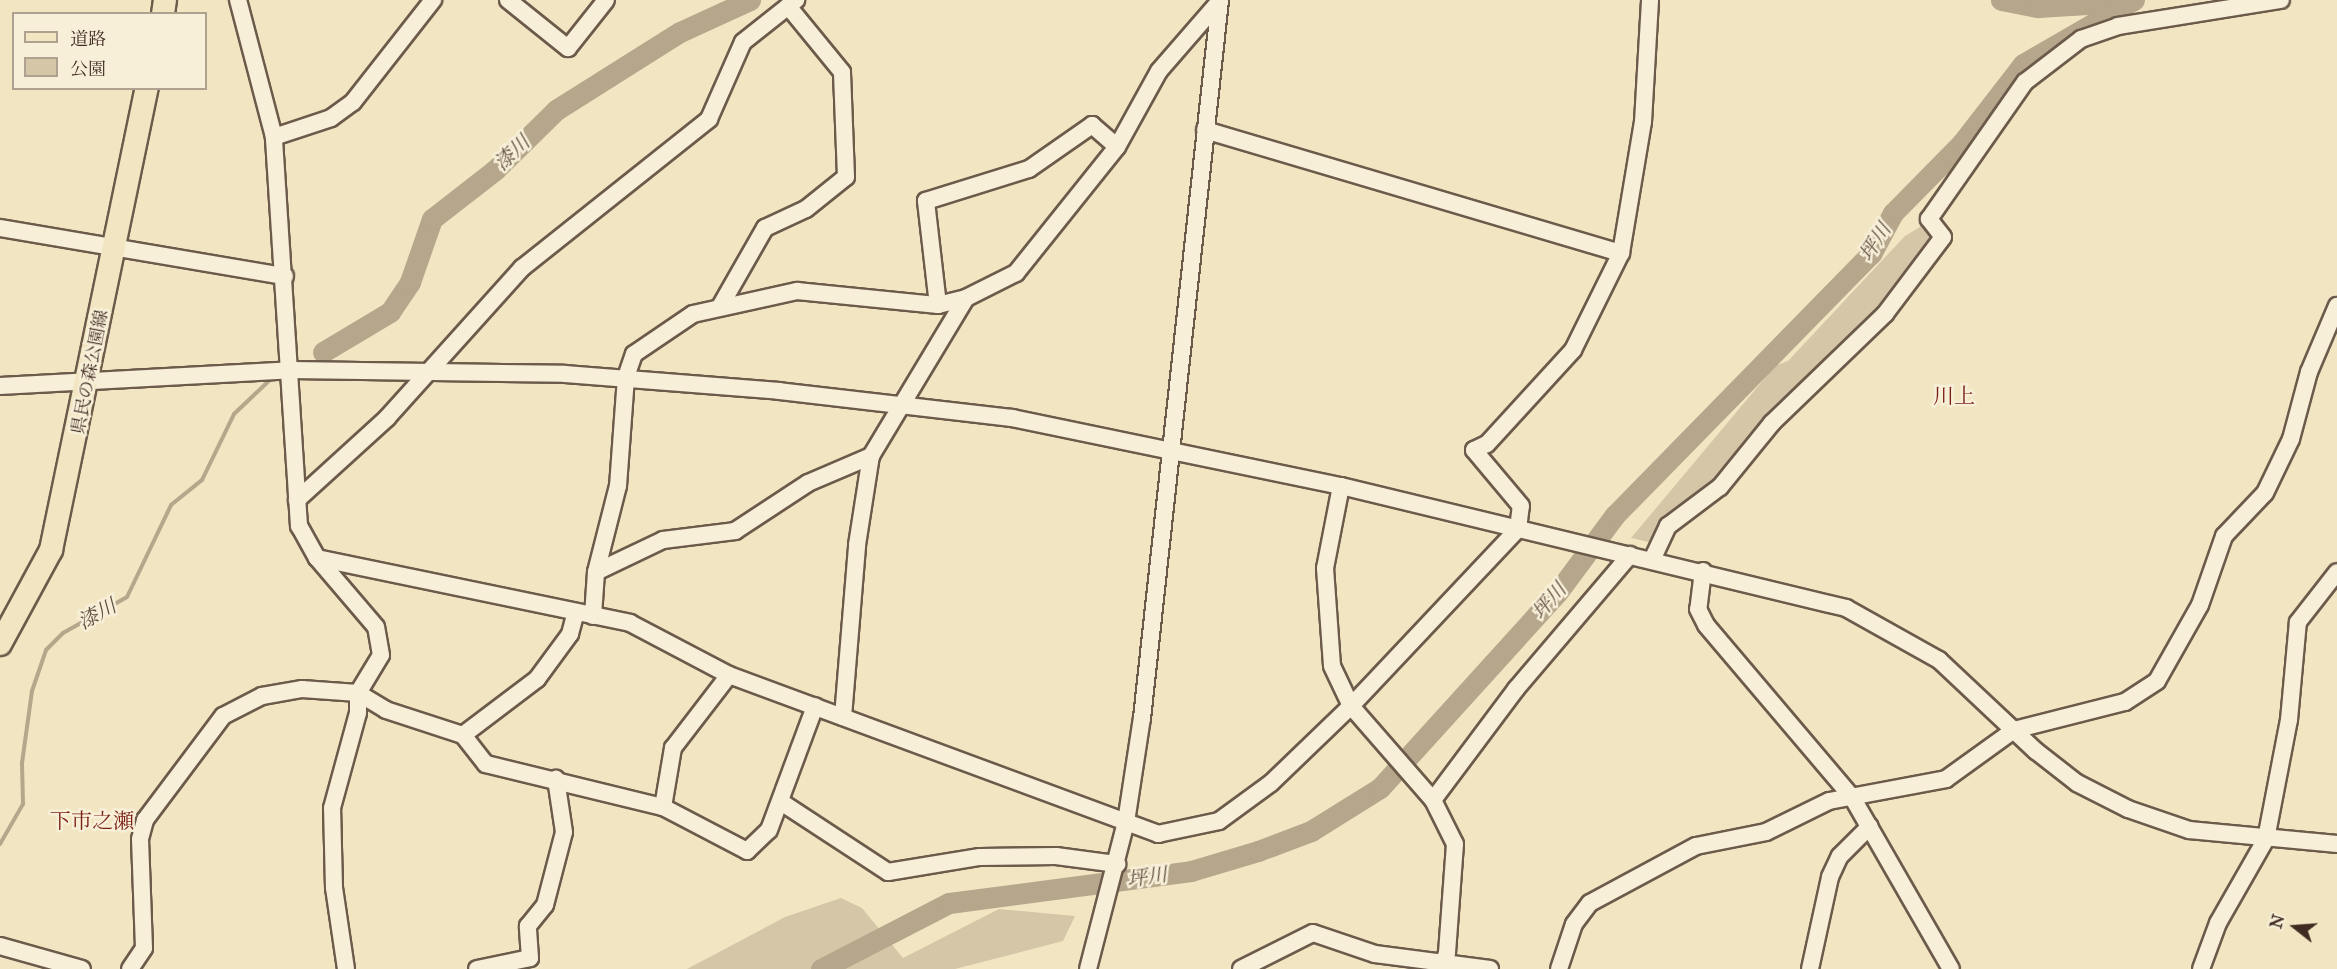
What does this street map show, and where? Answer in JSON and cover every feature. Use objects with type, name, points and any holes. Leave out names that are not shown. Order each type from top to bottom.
[{"type":"main road","name":"県民の森公園線","points":[[0,644],[51,550],[89,377],[147,90]]},
{"type":"street","points":[[238,0],[274,137],[285,276],[299,526],[318,558],[376,627],[381,655],[358,693],[358,713],[332,808],[333,888],[346,969]]},
{"type":"street","points":[[274,137],[331,118],[354,102],[433,0]]},
{"type":"street","points":[[508,0],[568,48],[606,0]]},
{"type":"street","points":[[318,558],[575,615],[630,623],[729,675],[1158,834],[1219,821],[1271,783],[1352,706],[1518,528],[1521,506],[1474,450],[1487,444],[1573,350],[1621,253],[1643,122],[1650,0]]},
{"type":"street","points":[[1652,560],[1668,526],[1720,487],[1772,423],[1885,314],[1943,237],[1929,219],[2025,82],[2081,39],[2118,26],[2281,0]]},
{"type":"street","points":[[1088,969],[1108,899],[1126,822],[1173,451],[1220,1]]},
{"type":"street","points":[[593,616],[597,572],[618,486],[626,377],[634,354],[693,314],[721,306],[797,291],[938,305],[966,298],[1016,273],[1118,147],[1159,70],[1220,1]]},
{"type":"street","points":[[297,500],[430,370],[522,268],[709,119],[743,42],[792,3],[842,72],[846,177],[807,209],[765,228],[721,306]]},
{"type":"street","points":[[938,305],[926,201],[1029,169],[1092,125],[1118,147]]},
{"type":"street","points":[[1205,130],[1621,253]]},
{"type":"street","points":[[0,228],[285,276]]},
{"type":"street","points":[[843,717],[856,557],[872,456],[900,404],[966,298]]},
{"type":"street","points":[[1559,969],[1574,924],[1607,891],[1696,846],[1767,832],[1804,809],[1852,797],[1946,779],[2014,730],[2125,702],[2157,681],[2200,605],[2224,536],[2265,493],[2291,440],[2310,372],[2337,306]]},
{"type":"street","points":[[0,386],[89,377],[291,370],[430,370],[626,377],[900,404],[1012,418],[1341,486],[1846,608],[1897,632],[1939,660],[2014,730],[2078,783],[2128,809],[2188,830],[2337,844]]},
{"type":"street","points":[[597,572],[663,540],[735,531],[808,483],[872,456]]},
{"type":"street","points":[[1341,486],[1325,568],[1332,666],[1352,706],[1433,800],[1455,844],[1447,953],[1441,966]]},
{"type":"street","points":[[1433,800],[1516,689],[1630,555]]},
{"type":"street","points":[[1703,572],[1698,609],[1706,625],[1852,797],[1951,969]]},
{"type":"street","points":[[2201,969],[2218,923],[2265,839],[2289,720],[2298,622],[2337,572]]},
{"type":"street","points":[[463,735],[537,680],[570,634],[575,615]]},
{"type":"street","points":[[663,807],[673,748],[729,675]]},
{"type":"street","points":[[130,969],[144,948],[144,820],[224,716],[262,696],[302,689],[358,693],[386,710],[463,735],[486,764],[556,779],[663,807],[747,851],[769,830],[815,706]]},
{"type":"street","points":[[477,969],[530,958],[528,926],[545,905],[564,832],[556,779]]},
{"type":"street","points":[[781,802],[888,872],[980,857],[1056,856],[1114,871]]},
{"type":"street","points":[[1810,969],[1830,877],[1840,856],[1870,826]]},
{"type":"street","points":[[1241,969],[1313,933],[1375,954],[1441,966],[1490,969]]},
{"type":"street","points":[[0,946],[82,969]]},
{"type":"green space","points":[[1925,224],[1938,240],[1882,314],[1653,543],[1631,538],[1775,366],[1788,361],[1905,236]]},
{"type":"green space","points":[[841,898],[862,908],[903,958],[999,909],[1075,916],[1063,941],[955,969],[687,969],[785,917]]},
{"type":"waterway","name":"漆川","points":[[323,352],[390,312],[410,282],[432,219],[495,170],[556,110],[680,32],[750,0]]},
{"type":"waterway","name":"漆川","points":[[2001,0],[2038,7],[2120,2]]},
{"type":"waterway","name":"坪川","points":[[821,969],[949,903],[1191,871],[1258,851],[1311,831],[1380,788],[1557,593],[1615,515],[1871,254],[1893,213],[1962,143],[2023,64],[2134,0]]},
{"type":"waterway","name":"漆川","points":[[0,844],[23,804],[22,763],[32,691],[46,650],[63,633],[127,597],[171,505],[202,480],[234,414],[272,378]]},
{"type":"district","name":"川上","points":[[1954,396]]},
{"type":"district","name":"下市之瀬","points":[[92,821]]}]
